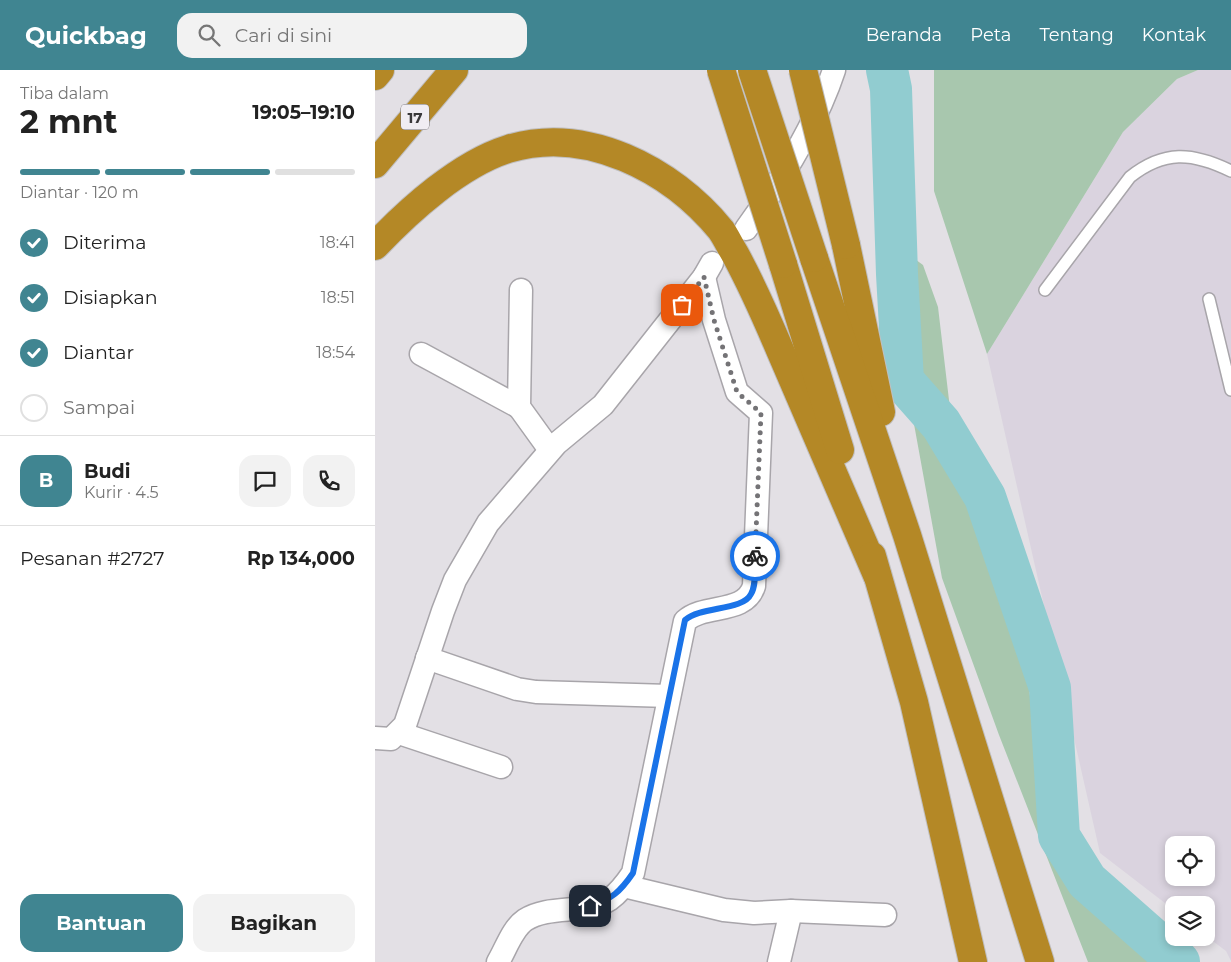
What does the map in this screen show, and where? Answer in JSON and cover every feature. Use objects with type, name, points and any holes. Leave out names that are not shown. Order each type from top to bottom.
[{"type":"highway","points":[[375,76],[380,70]]},
{"type":"highway","name":"17","points":[[375,164],[454,70]]},
{"type":"highway","points":[[721,70],[783,264],[914,702],[973,962]]},
{"type":"highway","points":[[752,70],[907,535],[1040,962]]},
{"type":"highway","points":[[803,70],[846,245],[907,535]]},
{"type":"highway","points":[[375,246],[397,222],[452,180],[486,159],[507,150],[548,142],[589,146],[633,161],[653,172],[677,188],[721,230],[752,284],[877,574]]},
{"type":"street","points":[[747,229],[779,182],[805,135],[834,70]]},
{"type":"street","points":[[375,738],[391,739],[405,725],[443,611],[469,555],[488,523],[550,450],[603,405],[708,270],[714,320],[737,392],[761,413],[754,586],[746,601],[692,614],[685,620],[639,854],[633,873],[624,886],[609,900],[590,906],[545,912],[524,921],[515,931],[498,962]]},
{"type":"street","points":[[519,407],[521,290]]},
{"type":"street","points":[[421,354],[519,407],[550,450]]},
{"type":"street","points":[[427,658],[517,689],[536,692],[669,696]]},
{"type":"street","points":[[399,733],[501,767]]},
{"type":"street","points":[[624,886],[724,910],[754,913],[791,911],[885,915]]},
{"type":"street","points":[[779,962],[791,911]]},
{"type":"lane","points":[[1045,290],[1130,177],[1146,164],[1165,157],[1198,157],[1231,171]]},
{"type":"lane","points":[[1209,299],[1231,390]]},
{"type":"shaded area","points":[[1198,70],[1231,70],[1231,961],[1226,951],[1215,943],[1215,896],[1165,896],[1165,903],[1100,853],[987,354],[1123,132],[1177,79]]},
{"type":"green space","points":[[934,70],[1198,70],[1177,79],[1123,132],[987,354],[934,191]]},
{"type":"green space","points":[[889,240],[923,265],[938,307],[953,434],[1025,652],[1045,828],[1096,898],[1177,962],[1088,962],[999,735],[942,578],[904,369]]},
{"type":"waterway","points":[[887,70],[891,89],[897,274],[903,381],[941,424],[985,497],[1050,688],[1059,836],[1087,881],[1179,962]]},
{"type":"way so far","points":[[682,305],[704,277],[714,320],[737,392],[761,413],[755,556]]},
{"type":"route","points":[[590,906],[609,900],[624,886],[633,873],[644,830],[681,630],[685,620],[692,614],[746,601],[754,586],[755,556]]}]
